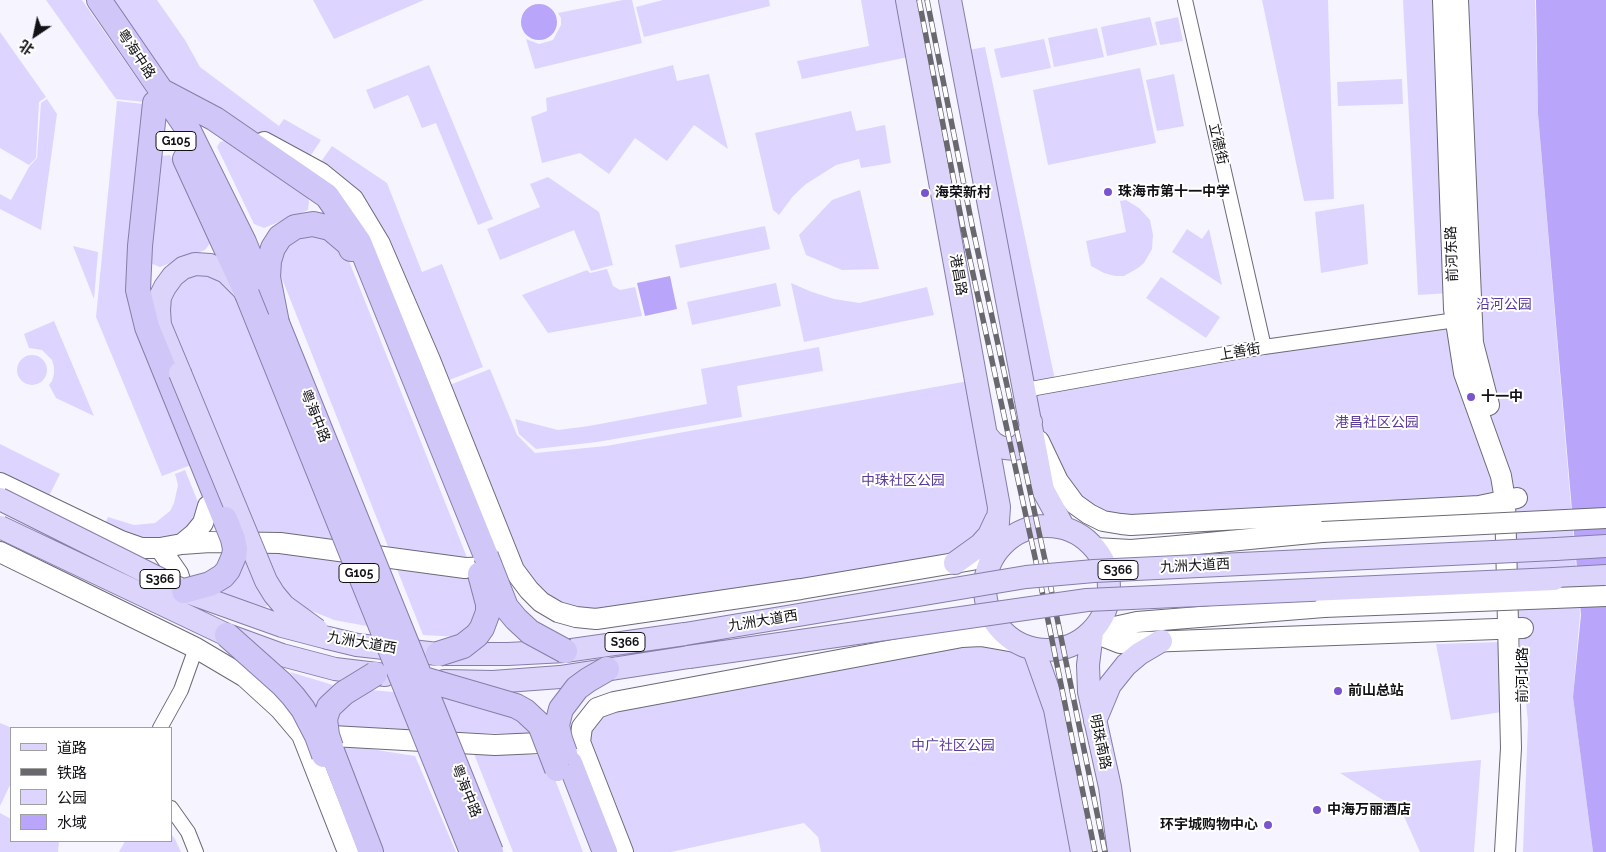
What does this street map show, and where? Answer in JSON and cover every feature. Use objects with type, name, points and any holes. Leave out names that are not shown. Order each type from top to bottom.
[{"type":"highway","name":"粤海中路","points":[[82,0],[159,97],[189,131],[244,242],[491,852]]},
{"type":"highway","name":"粤海中路","points":[[99,0],[159,97],[180,149],[247,294],[472,852]]},
{"type":"highway","points":[[184,591],[210,584],[223,576],[228,570],[235,549],[233,539],[216,512],[147,327],[138,290],[140,246],[159,97],[215,120],[327,196],[359,242],[480,557],[488,612],[486,620],[482,628],[470,641],[462,646],[438,654]]},
{"type":"highway","points":[[277,323],[268,277],[272,248],[280,237],[295,227],[312,224],[330,228],[349,244],[480,557],[506,607],[516,619],[537,636],[565,651]]},
{"type":"highway","points":[[227,635],[282,684],[303,709],[328,753],[371,852]]},
{"type":"highway","points":[[592,852],[563,766],[557,725],[561,709],[577,688],[607,669]]},
{"type":"highway","points":[[362,852],[328,753],[325,719],[329,707],[344,692],[375,674]]},
{"type":"highway","points":[[427,680],[516,706],[525,711],[540,725],[563,766],[605,852]]},
{"type":"main road","name":"港昌路","points":[[907,0],[999,507],[996,551]]},
{"type":"main road","points":[[950,0],[1043,490],[1064,528]]},
{"type":"main road","name":"前河东路","points":[[1443,0],[1454,309],[1464,373],[1500,476],[1512,499]]},
{"type":"main road","name":"前河东路","points":[[1458,0],[1473,343],[1487,400],[1511,468],[1512,499]]},
{"type":"main road","points":[[215,120],[272,146],[321,173],[353,199],[380,244],[430,360],[514,570],[529,590],[542,602],[558,612],[576,617],[596,619],[801,589],[955,563],[972,560],[996,551]]},
{"type":"main road","points":[[247,294],[226,272],[210,265],[195,264],[183,268],[173,276],[160,297],[160,325],[266,581],[284,606],[328,638]]},
{"type":"main road","points":[[987,436],[993,443],[1005,448],[1015,448],[1025,441],[1030,429],[1030,422]]},
{"type":"main road","points":[[1030,422],[1054,476],[1065,493],[1075,504],[1102,521],[1121,524],[1141,524],[1479,506],[1512,499]]},
{"type":"main road","points":[[0,483],[121,542],[141,548],[160,548],[210,542],[280,543],[465,568],[498,567],[514,570]]},
{"type":"main road","name":"九洲大道西","points":[[0,499],[184,591],[282,626],[357,645],[438,654],[508,654],[565,651],[685,634],[1026,577],[1094,571],[1606,546]]},
{"type":"main road","name":"前河北路","points":[[1505,852],[1516,629],[1512,499]]},
{"type":"main road","points":[[955,563],[980,545],[989,535],[995,524],[999,507]]},
{"type":"main road","points":[[210,542],[213,537],[213,520],[216,512]]},
{"type":"main road","points":[[182,544],[216,512]]},
{"type":"main road","points":[[1095,548],[1131,550],[1322,532],[1606,518]]},
{"type":"main road","points":[[623,852],[580,742],[582,727],[597,708],[614,702],[962,637],[981,636],[1024,646],[1055,651],[1075,645],[1092,632],[1103,618],[1109,600],[1109,582],[1104,564],[1095,548],[1081,536],[1064,528],[1045,526],[1027,529],[1010,537],[996,551],[986,570],[984,591],[988,611],[995,623],[999,629],[1024,646],[1055,710],[1082,852]]},
{"type":"main road","name":"九洲大道西","points":[[0,527],[227,635],[282,655],[326,667],[427,680],[494,682],[560,676],[1087,600],[1606,576]]},
{"type":"main road","points":[[160,548],[178,574],[191,614],[196,648]]},
{"type":"main road","points":[[0,552],[196,648],[245,676],[280,709],[302,735],[348,852]]},
{"type":"main road","points":[[1092,632],[1137,622],[1324,607],[1606,596]]},
{"type":"main road","points":[[1092,632],[1120,643],[1516,629]]},
{"type":"main road","name":"前河北路","points":[[1516,629],[1524,680],[1519,852]]},
{"type":"main road","name":"明珠南路","points":[[1092,632],[1088,665],[1089,683],[1095,721],[1110,787],[1120,852]]},
{"type":"main road","points":[[1095,721],[1110,685],[1126,665],[1138,654],[1161,641]]},
{"type":"main road","points":[[302,735],[495,745],[580,742]]},
{"type":"street","name":"立德街","points":[[1185,0],[1264,347]]},
{"type":"street","name":"上善街","points":[[1024,390],[1264,347],[1456,320]]},
{"type":"street","points":[[161,727],[181,690],[196,648]]},
{"type":"street","points":[[172,809],[188,832],[196,852]]},
{"type":"green space","points":[[46,0],[82,0],[154,103],[116,99]]},
{"type":"green space","points":[[104,0],[157,0],[185,40],[200,67],[279,126],[284,119],[321,140],[307,161],[164,88]]},
{"type":"green space","points":[[313,0],[424,0],[334,39]]},
{"type":"green space","points":[[623,0],[632,0],[642,43],[535,69],[526,39],[539,44],[553,40],[561,25],[561,18],[558,13]]},
{"type":"green space","points":[[663,0],[769,0],[770,6],[644,37],[636,7]]},
{"type":"green space","points":[[861,0],[902,0],[913,56],[802,79],[797,61],[869,46]]},
{"type":"green space","points":[[1262,0],[1328,0],[1334,199],[1304,201]]},
{"type":"green space","points":[[1403,0],[1439,0],[1450,293],[1418,295]]},
{"type":"green space","points":[[1444,0],[1535,0],[1538,114],[1580,614],[1573,697],[1593,852],[1523,852],[1528,722],[1502,473],[1504,499],[1104,519],[1063,485],[1028,393],[1456,320]]},
{"type":"green space","points":[[1150,17],[1157,45],[1107,56],[1101,27]]},
{"type":"green space","points":[[1178,17],[1183,41],[1160,45],[1155,22]]},
{"type":"green space","points":[[1097,28],[1104,57],[1054,67],[1048,38]]},
{"type":"green space","points":[[0,32],[46,97],[39,102],[36,158],[29,165],[0,148]]},
{"type":"green space","points":[[1044,39],[1051,68],[1001,78],[994,49]]},
{"type":"green space","points":[[985,47],[1055,380],[1028,385],[963,51]]},
{"type":"green space","points":[[429,65],[493,219],[478,225],[436,123],[422,128],[408,95],[374,109],[366,90]]},
{"type":"green space","points":[[673,65],[677,81],[709,74],[728,149],[694,125],[667,161],[635,138],[609,174],[580,153],[542,163],[531,117],[547,111],[546,98]]},
{"type":"green space","points":[[1140,68],[1156,143],[1048,165],[1033,90]]},
{"type":"green space","points":[[1174,74],[1184,126],[1157,131],[1146,80]]},
{"type":"green space","points":[[1402,79],[1403,104],[1338,106],[1337,82]]},
{"type":"green space","points":[[47,99],[57,114],[41,230],[0,209],[0,194],[11,200],[29,167],[37,158],[41,103]]},
{"type":"green space","points":[[117,101],[151,105],[140,246],[191,465],[162,476],[96,317]]},
{"type":"green space","points":[[851,111],[856,131],[885,125],[891,163],[861,168],[859,159],[836,165],[806,184],[793,196],[779,215],[773,210],[755,133]]},
{"type":"green space","points":[[228,140],[307,192],[308,210],[264,228],[254,224],[217,147],[220,142]]},
{"type":"green space","points":[[332,146],[387,183],[422,272],[442,264],[483,367],[444,382],[318,166]]},
{"type":"green space","points":[[170,155],[210,243],[205,250],[160,267],[150,263],[161,156]]},
{"type":"green space","points":[[548,177],[599,212],[613,265],[591,271],[574,230],[500,260],[487,229],[540,207],[530,184]]},
{"type":"green space","points":[[860,190],[879,269],[842,270],[806,255],[799,235],[832,200]]},
{"type":"green space","points":[[1126,200],[1139,208],[1150,220],[1153,235],[1152,249],[1144,263],[1138,268],[1124,276],[1115,276],[1091,266],[1086,241],[1126,232],[1120,201]]},
{"type":"green space","points":[[1364,204],[1368,264],[1321,273],[1315,212]]},
{"type":"green space","points":[[765,226],[770,249],[680,268],[675,245]]},
{"type":"green space","points":[[1187,229],[1202,239],[1209,229],[1222,285],[1172,252]]},
{"type":"green space","points":[[323,232],[343,246],[478,585],[481,617],[461,637],[423,635],[279,271],[280,251],[298,235]]},
{"type":"green space","points":[[73,246],[98,252],[94,299]]},
{"type":"green space","points":[[607,269],[613,286],[620,290],[635,287],[642,316],[548,333],[522,295],[587,270],[590,273]]},
{"type":"green space","points":[[204,272],[221,280],[242,308],[367,626],[334,620],[307,609],[287,593],[268,566],[170,319],[166,296],[179,281]]},
{"type":"green space","points":[[1161,277],[1220,317],[1206,338],[1146,298]]},
{"type":"green space","points":[[776,283],[781,306],[692,325],[687,302]]},
{"type":"green space","points":[[791,283],[834,299],[859,303],[927,287],[934,315],[804,342]]},
{"type":"green space","points":[[54,321],[94,416],[56,398],[49,385],[54,374],[52,360],[42,350],[29,348],[24,334]]},
{"type":"green space","points":[[819,347],[823,371],[737,386],[742,417],[597,442],[536,449],[519,434],[515,419],[558,430],[707,404],[701,369]]},
{"type":"green space","points":[[32,355],[43,359],[47,370],[43,381],[32,385],[21,381],[17,370],[21,359]]},
{"type":"green space","name":"中珠社区公园","points":[[490,369],[517,435],[535,453],[606,446],[974,380],[998,507],[967,554],[596,618],[529,590],[442,388]]},
{"type":"green space","points":[[0,444],[60,474],[47,500],[0,479]]},
{"type":"green space","points":[[185,470],[200,507],[198,515],[183,535],[145,541],[104,526],[108,517],[134,525],[155,523],[170,511],[178,485],[175,474]]},
{"type":"green space","points":[[245,561],[248,562],[269,603],[266,607],[224,595],[222,587],[236,578]]},
{"type":"green space","name":"中广社区公园","points":[[962,637],[1015,642],[1034,650],[1082,852],[821,852],[818,837],[804,823],[671,852],[617,852],[575,746],[585,707]]},
{"type":"green space","points":[[1500,642],[1501,712],[1451,720],[1436,644]]},
{"type":"green space","points":[[290,672],[333,685],[324,697],[319,711]]},
{"type":"green space","points":[[371,690],[470,699],[513,711],[535,734],[337,730],[339,714],[349,697]]},
{"type":"green space","points":[[0,723],[10,727],[10,785],[0,806]]},
{"type":"green space","points":[[339,744],[415,756],[456,852],[383,852]]},
{"type":"green space","points":[[472,749],[546,756],[583,852],[513,852]]},
{"type":"green space","points":[[1481,760],[1474,852],[1420,852],[1402,812],[1340,773]]},
{"type":"green space","points":[[0,813],[10,818],[10,842],[59,842],[58,852],[0,852]]},
{"type":"green space","points":[[172,835],[181,852],[119,852],[124,842],[172,842]]},
{"type":"water","points":[[1536,0],[1606,0],[1606,852],[1593,852],[1573,697],[1581,615],[1538,114]]},
{"type":"water","points":[[539,4],[546,5],[552,9],[556,15],[556,29],[552,35],[546,39],[539,40],[532,39],[526,35],[522,29],[521,22],[522,15],[526,9],[532,5]]},
{"type":"water","points":[[670,276],[677,309],[645,316],[637,283]]},
{"type":"railway","points":[[919,0],[963,228],[1038,571],[1095,852]]},
{"type":"railway","points":[[927,0],[972,225],[1047,569],[1105,852]]},
{"type":"place","name":"珠海市第十一中学","points":[[1108,192]]},
{"type":"place","name":"海荣新村","points":[[925,193]]},
{"type":"place","name":"十一中","points":[[1471,397]]},
{"type":"place","name":"前山总站","points":[[1338,691]]},
{"type":"place","name":"中海万丽酒店","points":[[1317,810]]},
{"type":"place","name":"环宇城购物中心","points":[[1268,825]]},
{"type":"park label","name":"沿河公园","points":[[1504,305]]},
{"type":"park label","name":"港昌社区公园","points":[[1377,423]]}]
